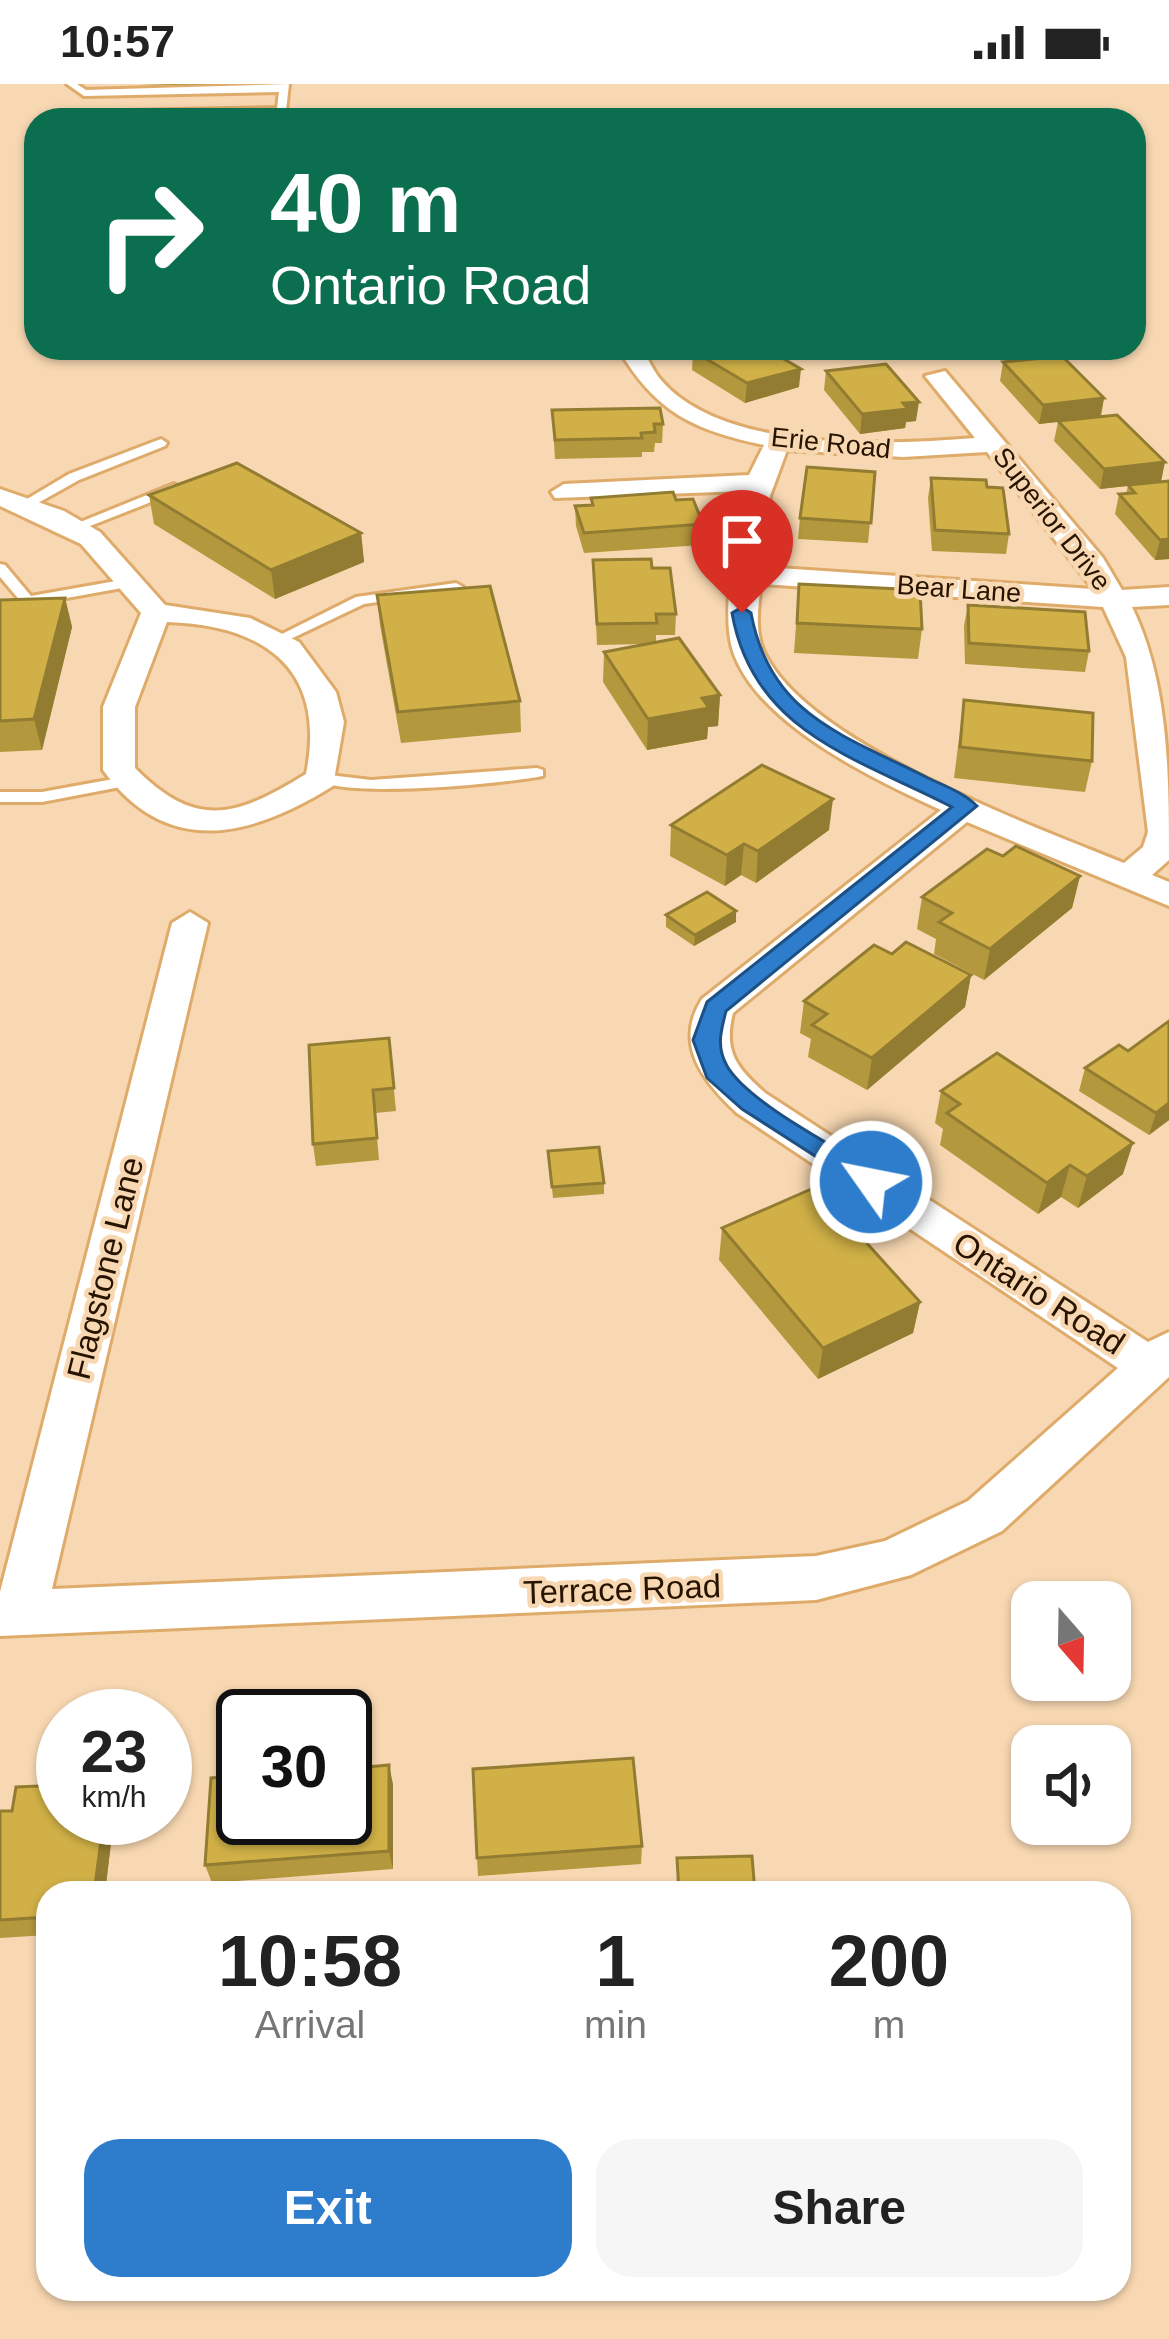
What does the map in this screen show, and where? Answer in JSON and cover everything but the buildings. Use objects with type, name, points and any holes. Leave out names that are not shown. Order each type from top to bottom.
[{"type":"street","name":"Erie Road","points":[[635,360],[646,380],[668,400],[779,442],[885,451],[994,444]]},
{"type":"street","name":"Superior Drive","points":[[937,376],[1093,564],[1142,657],[1165,832],[1159,851],[1130,876]]},
{"type":"street","points":[[779,442],[758,482],[742,613],[749,653],[769,690],[809,725],[967,806],[1169,895]]},
{"type":"street","points":[[563,492],[758,482]]},
{"type":"street","points":[[12,501],[80,525],[156,613]]},
{"type":"street","name":"Bear Lane","points":[[749,575],[1113,599],[1169,596]]},
{"type":"street","points":[[156,613],[205,613],[246,622],[295,651],[328,723],[321,779],[266,814],[198,821],[161,809],[119,770],[119,707],[156,613]]},
{"type":"street","name":"Ontario Road","points":[[967,806],[715,1008],[706,1040],[716,1072],[751,1103],[1160,1358]]},
{"type":"street","name":"Flagstone Lane","points":[[10,1614],[190,923]]},
{"type":"street","name":"Terrace Road","points":[[10,1614],[817,1578],[893,1560],[985,1516],[1160,1358]]},
{"type":"lane","points":[[71,84],[84,92],[285,87]]},
{"type":"lane","points":[[82,84],[99,89],[285,87]]},
{"type":"lane","points":[[12,501],[161,443]]},
{"type":"lane","points":[[80,525],[187,482]]},
{"type":"lane","points":[[0,568],[28,601],[133,582]]},
{"type":"lane","points":[[277,640],[361,599],[456,587]]},
{"type":"lane","points":[[321,779],[371,785],[537,773]]},
{"type":"lane","points":[[0,797],[42,797],[130,781]]},
{"type":"route","points":[[742,613],[749,653],[769,690],[809,725],[865,758],[967,806],[715,1008],[706,1040],[716,1072],[751,1103],[871,1182]]}]
